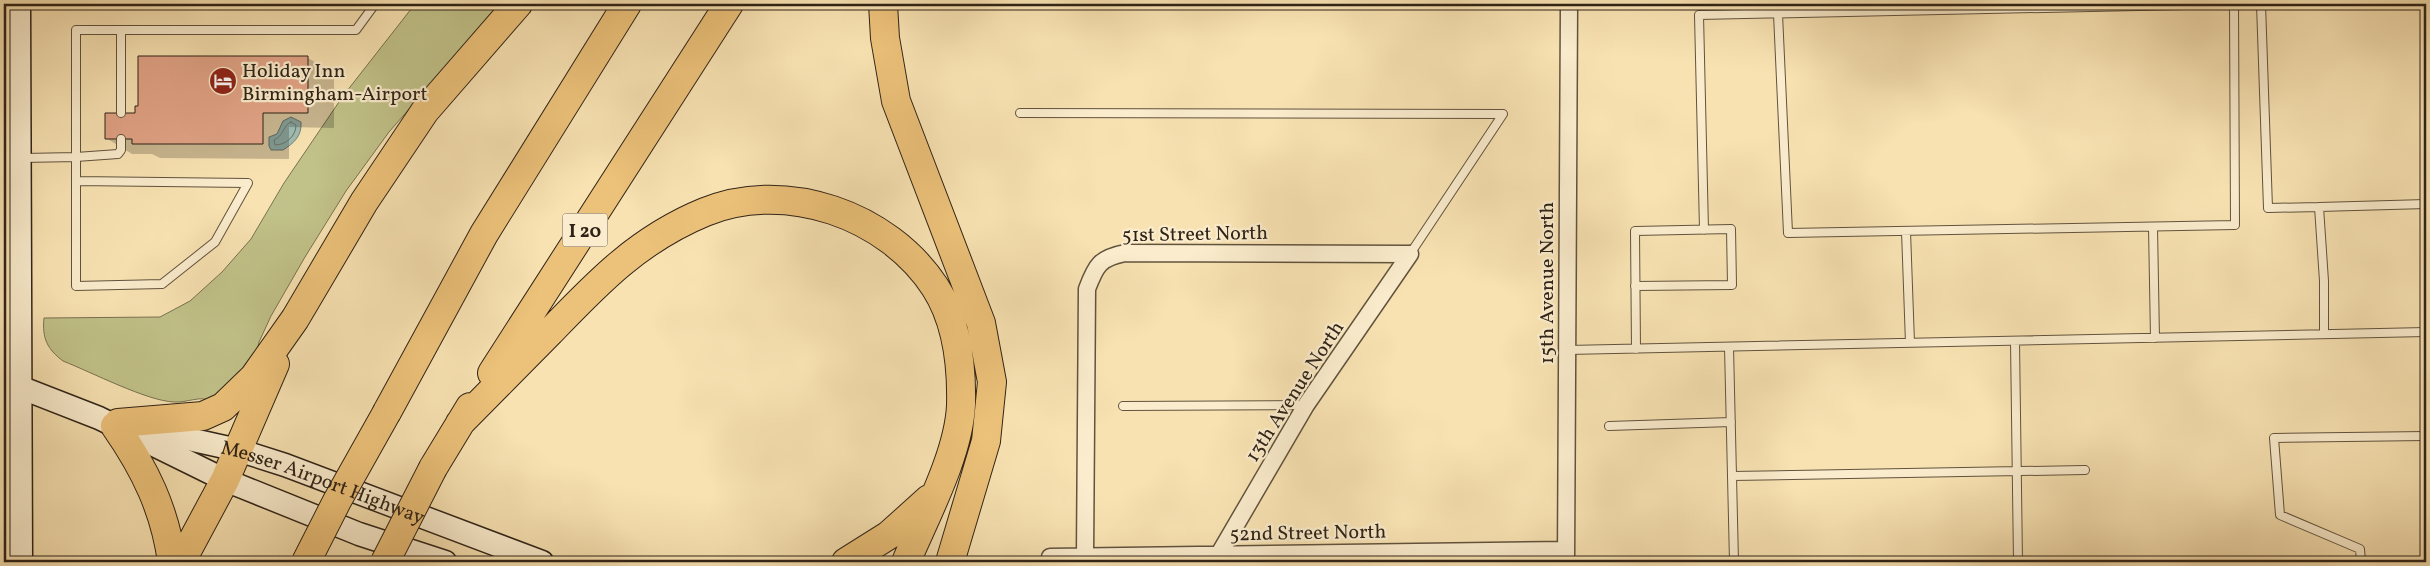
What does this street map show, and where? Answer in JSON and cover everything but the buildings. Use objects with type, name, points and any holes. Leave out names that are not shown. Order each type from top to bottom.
[{"type":"highway","points":[[306,562],[337,501],[484,234],[627,4]]},
{"type":"highway","name":"I 20","points":[[386,562],[433,468],[460,423],[709,38],[729,4]]},
{"type":"highway","points":[[883,4],[885,38],[896,101],[981,323],[992,382],[986,441],[950,562]]},
{"type":"highway","points":[[111,423],[203,416],[223,407],[254,377],[295,319],[364,202],[424,111],[511,12]]},
{"type":"highway","points":[[460,423],[604,276],[654,237],[707,211],[740,204],[774,200],[808,203],[845,214],[877,230],[912,258],[935,287],[952,326],[960,361],[961,407],[955,441],[936,492],[906,562]]},
{"type":"highway","points":[[181,562],[225,480],[295,319]]},
{"type":"highway","points":[[111,423],[136,456],[158,501],[166,525],[172,562]]},
{"type":"highway","points":[[938,562],[986,441]]},
{"type":"highway","points":[[846,562],[889,536],[936,492]]},
{"type":"main road","points":[[19,4],[11,126],[19,158],[12,187],[16,255],[12,385],[12,525],[21,562]]},
{"type":"main road","name":"Messer Airport Highway","points":[[12,385],[111,423],[225,480],[359,534],[445,562]]},
{"type":"main road","name":"Messer Airport Highway","points":[[111,423],[238,450],[285,465],[542,562]]},
{"type":"street","name":"15th Avenue North","points":[[1566,556],[1569,4]]},
{"type":"street","name":"51st Street North","points":[[1086,556],[1087,289],[1094,270],[1107,256],[1125,254],[1410,254]]},
{"type":"street","name":"13th Avenue North","points":[[1219,554],[1306,405],[1410,254]]},
{"type":"street","name":"52nd Street North","points":[[1050,556],[1219,554],[1566,556]]},
{"type":"lane","points":[[76,181],[248,183],[215,242],[162,284],[76,286],[76,181],[76,157],[76,30],[356,30],[375,4]]},
{"type":"lane","points":[[1704,230],[1699,15],[2234,4],[2235,225],[1788,233],[1778,14]]},
{"type":"lane","points":[[2261,4],[2268,208],[2426,204]]},
{"type":"lane","points":[[121,30],[121,113]]},
{"type":"lane","points":[[1020,114],[1503,114],[1410,254]]},
{"type":"lane","points":[[19,158],[118,154],[121,150],[121,139]]},
{"type":"lane","points":[[2319,207],[2324,282],[2324,334]]},
{"type":"lane","points":[[2153,227],[2156,338]]},
{"type":"lane","points":[[1635,286],[1732,285],[1731,229],[1635,231],[1635,286],[1636,349]]},
{"type":"lane","points":[[1906,231],[1910,343]]},
{"type":"lane","points":[[1567,350],[2426,332]]},
{"type":"lane","points":[[2015,341],[2018,562]]},
{"type":"lane","points":[[1729,347],[1734,562]]},
{"type":"lane","points":[[1123,406],[1306,405]]},
{"type":"lane","points":[[1609,426],[1731,422]]},
{"type":"lane","points":[[2361,562],[2360,549],[2280,514],[2274,438],[2426,436]]},
{"type":"lane","points":[[1732,476],[2085,470]]},
{"type":"green space","points":[[415,4],[501,4],[389,132],[346,191],[305,257],[271,316],[259,342],[256,357],[211,401],[198,399],[174,402],[149,397],[63,361],[53,352],[45,337],[44,318],[160,317],[190,301],[222,272],[251,239],[284,183],[343,96]]},
{"type":"water","points":[[291,117],[301,122],[299,135],[294,142],[283,150],[271,150],[269,137],[277,134],[283,121]]},
{"type":"place","name":"Holiday Inn Birmingham-Airport","points":[[223,81]]}]
